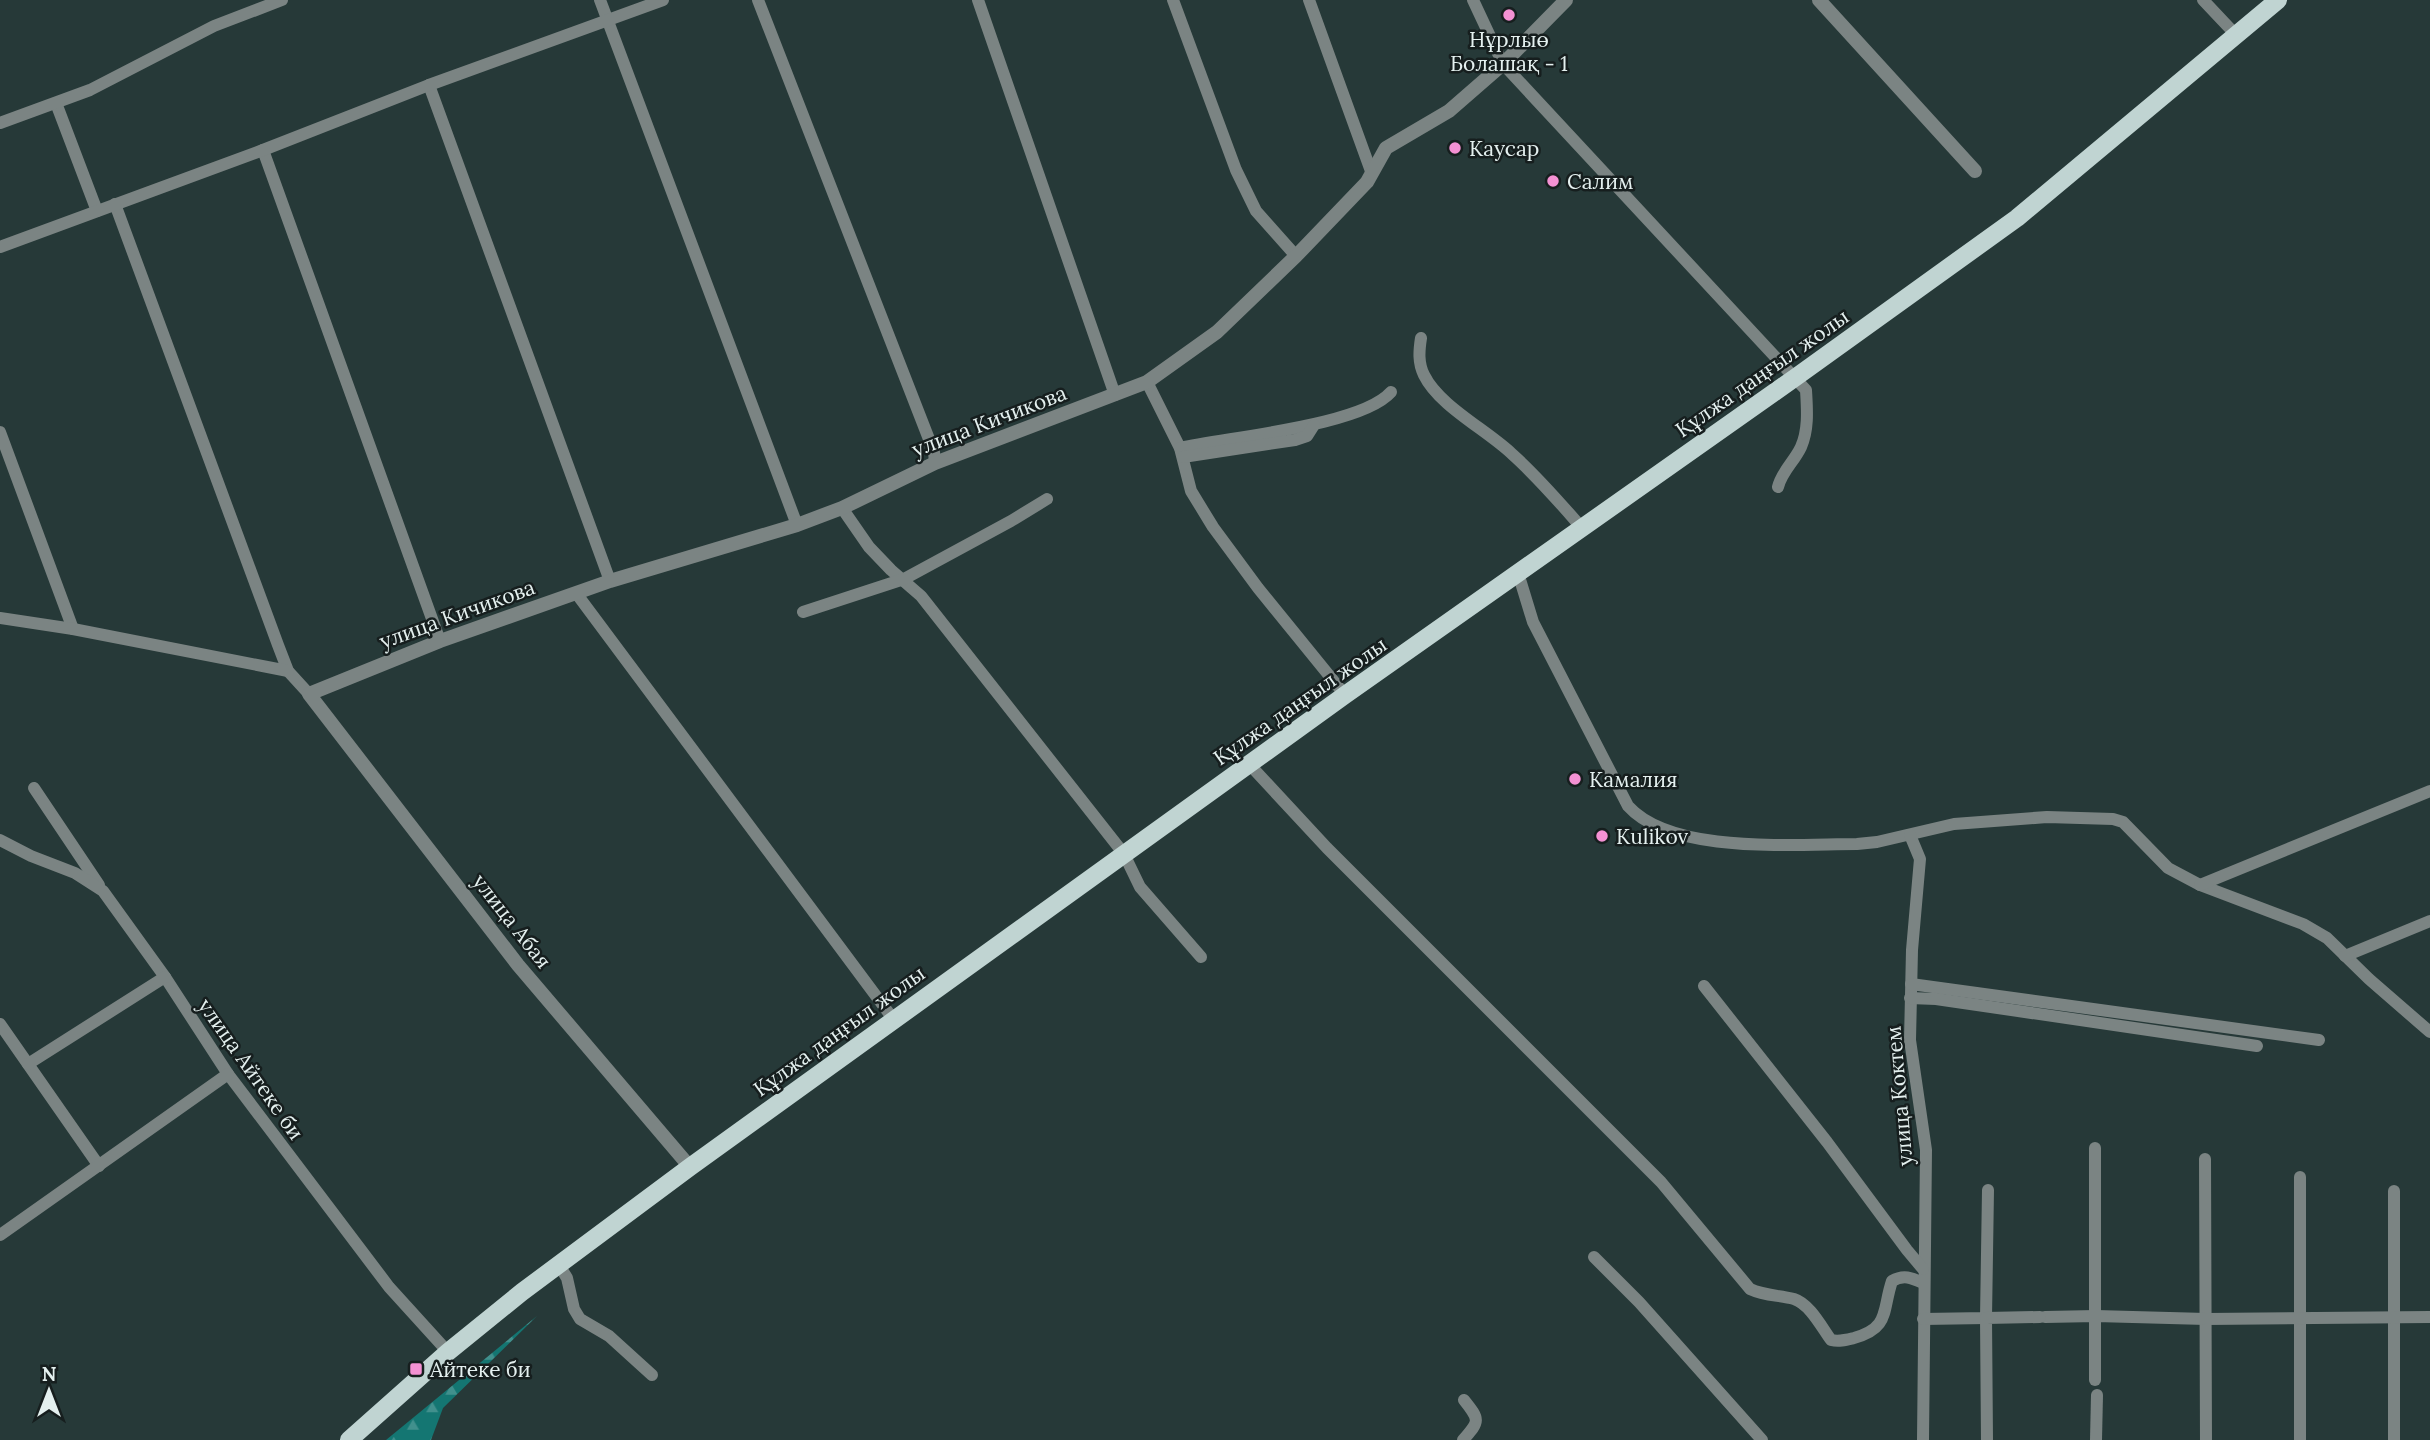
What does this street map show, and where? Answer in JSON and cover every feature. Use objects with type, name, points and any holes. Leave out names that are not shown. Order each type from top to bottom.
[{"type":"main road","name":"Құлжа даңғыл жолы","points":[[349,1440],[448,1352],[690,1167],[1345,695],[2017,218],[2278,0]]},
{"type":"street","points":[[0,123],[90,90],[214,26],[282,0]]},
{"type":"street","points":[[600,0],[797,525]]},
{"type":"street","points":[[0,247],[608,18],[663,0]]},
{"type":"street","points":[[758,0],[934,452],[935,463]]},
{"type":"street","points":[[978,0],[1115,395]]},
{"type":"street","points":[[1173,0],[1236,170],[1256,211],[1296,256]]},
{"type":"street","points":[[1309,0],[1372,174]]},
{"type":"street","points":[[1474,0],[1503,64],[1807,390],[1807,421],[1801,447],[1781,476],[1778,487]]},
{"type":"street","name":"улица Кичикова","points":[[309,694],[440,641],[610,581],[797,525],[842,508],[935,463],[1147,382],[1217,332],[1296,256],[1372,174],[1381,155],[1391,144],[1449,111],[1503,64],[1566,0]]},
{"type":"street","points":[[1819,0],[1975,171]]},
{"type":"street","points":[[2209,2],[2237,36]]},
{"type":"street","points":[[429,85],[610,581]]},
{"type":"street","points":[[56,103],[97,211]]},
{"type":"street","points":[[263,150],[440,641]]},
{"type":"street","points":[[115,204],[288,671],[309,694]]},
{"type":"street","points":[[1421,338],[1419,354],[1423,373],[1429,383],[1453,408],[1528,468],[1582,528]]},
{"type":"street","points":[[1147,382],[1182,452],[1191,491],[1213,527],[1258,588],[1345,695]]},
{"type":"street","points":[[1182,452],[1314,425],[1381,401],[1391,392]]},
{"type":"street","points":[[0,432],[73,629]]},
{"type":"street","points":[[803,612],[904,579],[1047,499]]},
{"type":"street","points":[[842,508],[869,547],[922,596],[1124,854],[1140,887],[1201,957]]},
{"type":"street","points":[[1518,573],[1533,622],[1628,806],[1639,818],[1671,833],[1737,844],[1857,844],[1967,822],[2047,817],[2113,819],[2123,822],[2168,868],[2200,885],[2303,923],[2327,938],[2430,1032]]},
{"type":"street","points":[[576,593],[894,1020]]},
{"type":"street","points":[[0,618],[73,629],[288,671]]},
{"type":"street","name":"улица Абая","points":[[309,694],[518,965],[690,1167]]},
{"type":"street","points":[[1249,764],[1327,848],[1661,1182],[1750,1289],[1762,1294],[1795,1299],[1804,1304],[1831,1340],[1837,1342],[1876,1329],[1881,1321],[1892,1281],[1899,1277],[1908,1277],[1923,1283]]},
{"type":"street","points":[[34,788],[103,891]]},
{"type":"street","points":[[2200,885],[2430,791]]},
{"type":"street","name":"улица Коктем","points":[[1910,835],[1920,859],[1910,998],[1910,1040],[1926,1150],[1923,1440]]},
{"type":"street","name":"улица Айтеке би","points":[[0,840],[31,856],[75,873],[103,891],[165,977],[228,1074],[389,1287],[448,1352]]},
{"type":"street","points":[[2345,956],[2430,921]]},
{"type":"street","points":[[28,1064],[165,977]]},
{"type":"street","points":[[1911,984],[2319,1040]]},
{"type":"street","points":[[1704,986],[1923,1269]]},
{"type":"street","points":[[1910,998],[1936,999],[2257,1046]]},
{"type":"street","points":[[0,1024],[99,1166]]},
{"type":"street","points":[[0,1235],[228,1074]]},
{"type":"street","points":[[2095,1148],[2095,1380]]},
{"type":"street","points":[[2205,1159],[2206,1440]]},
{"type":"street","points":[[2300,1177],[2300,1440]]},
{"type":"street","points":[[1987,1440],[1988,1190]]},
{"type":"street","points":[[2394,1191],[2394,1440]]},
{"type":"street","points":[[1594,1257],[1639,1302],[1762,1440]]},
{"type":"street","points":[[559,1265],[567,1279],[574,1309],[580,1319],[609,1336],[652,1375]]},
{"type":"street","points":[[1923,1319],[2096,1316],[2206,1319],[2430,1317]]},
{"type":"street","points":[[2096,1395],[2096,1440]]},
{"type":"street","points":[[1463,1440],[1477,1423],[1477,1416],[1464,1400]]},
{"type":"green space","points":[[537,1316],[443,1408],[431,1440],[386,1440]]},
{"type":"place","name":"Нұрлыө Болашақ - 1","points":[[1509,15]]},
{"type":"place","name":"Каусар","points":[[1455,148]]},
{"type":"place","name":"Салим","points":[[1553,181]]},
{"type":"place","name":"Камалия","points":[[1575,779]]},
{"type":"place","name":"Kulikov","points":[[1602,836]]},
{"type":"place","name":"Айтеке би","points":[[416,1369]]}]
